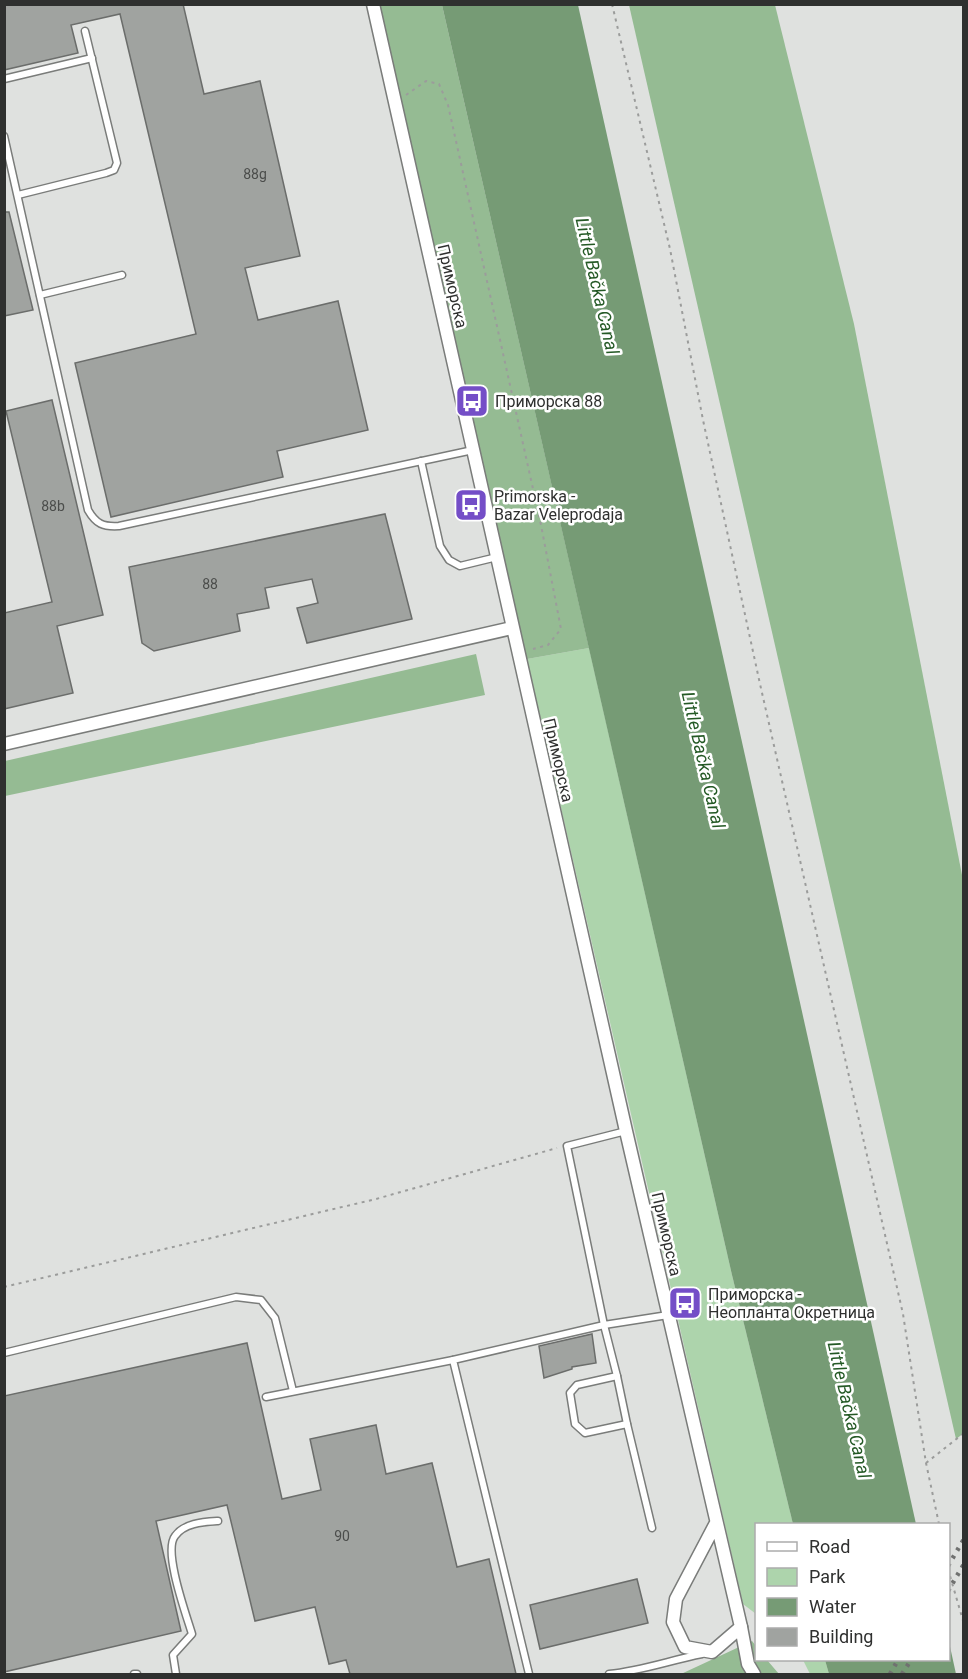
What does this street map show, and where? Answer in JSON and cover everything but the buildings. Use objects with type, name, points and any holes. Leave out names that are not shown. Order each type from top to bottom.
[{"type":"street","name":"Приморска","points":[[373,4],[626,1131],[748,1664],[754,1674]]},
{"type":"street","points":[[4,744],[512,628]]},
{"type":"street","points":[[716,1523],[676,1599],[672,1622],[685,1647],[712,1652],[741,1627]]},
{"type":"lane","points":[[18,195],[114,170],[117,163],[86,31]]},
{"type":"lane","points":[[4,79],[92,58]]},
{"type":"lane","points":[[4,136],[88,510],[94,521],[105,526],[473,450]]},
{"type":"lane","points":[[40,295],[122,275]]},
{"type":"lane","points":[[421,461],[440,546],[449,560],[460,566],[497,557]]},
{"type":"lane","points":[[626,1131],[567,1146],[604,1325],[652,1528]]},
{"type":"lane","points":[[4,1353],[236,1297],[261,1300],[275,1318],[293,1391]]},
{"type":"lane","points":[[266,1397],[453,1360],[604,1325],[668,1315]]},
{"type":"lane","points":[[453,1360],[529,1674]]},
{"type":"lane","points":[[617,1376],[577,1385],[570,1393],[575,1424],[585,1433],[627,1424]]},
{"type":"lane","points":[[176,1674],[173,1654],[192,1634],[170,1551],[174,1536],[186,1526],[218,1521]]},
{"type":"lane","points":[[609,1674],[635,1673],[664,1661],[712,1652]]},
{"type":"path","points":[[612,4],[670,249],[703,420],[760,684],[903,1314],[926,1463],[939,1523]]},
{"type":"path","points":[[394,98],[411,94],[426,81],[439,84],[448,105],[541,525],[561,629],[548,645],[518,652]]},
{"type":"path","points":[[4,1287],[376,1199],[567,1146]]},
{"type":"path","points":[[926,1463],[963,1433]]},
{"type":"path","points":[[950,1576],[963,1624]]},
{"type":"green space","points":[[589,648],[732,1275],[793,1523],[755,1523],[755,1613],[743,1604],[527,659]]},
{"type":"green space","points":[[804,1661],[825,1661],[829,1674],[810,1674]]},
{"type":"shaded area","points":[[379,5],[442,5],[589,648],[527,659]]},
{"type":"shaded area","points":[[629,5],[775,5],[854,324],[963,880],[964,1433],[956,1439]]},
{"type":"shaded area","points":[[476,654],[485,695],[5,796],[5,761]]},
{"type":"shaded area","points":[[752,1641],[755,1645],[755,1661],[768,1661],[779,1674],[681,1674]]},
{"type":"water","name":"Little Bačka Canal","points":[[442,5],[578,5],[916,1523],[793,1523],[732,1275]]},
{"type":"water","points":[[950,1647],[956,1674],[829,1674],[825,1661],[950,1661]]},
{"type":"railway","points":[[950,1563],[964,1539]]},
{"type":"railway","points":[[950,1588],[964,1564]]},
{"type":"railway","points":[[890,1674],[897,1661]]},
{"type":"railway","points":[[902,1674],[910,1661]]},
{"type":"place","name":"Приморска 88","points":[[472,401]]},
{"type":"place","name":"Primorska - Bazar Veleprodaja","points":[[471,505]]},
{"type":"place","name":"Приморска - Неопланта Окретница","points":[[685,1303]]}]
